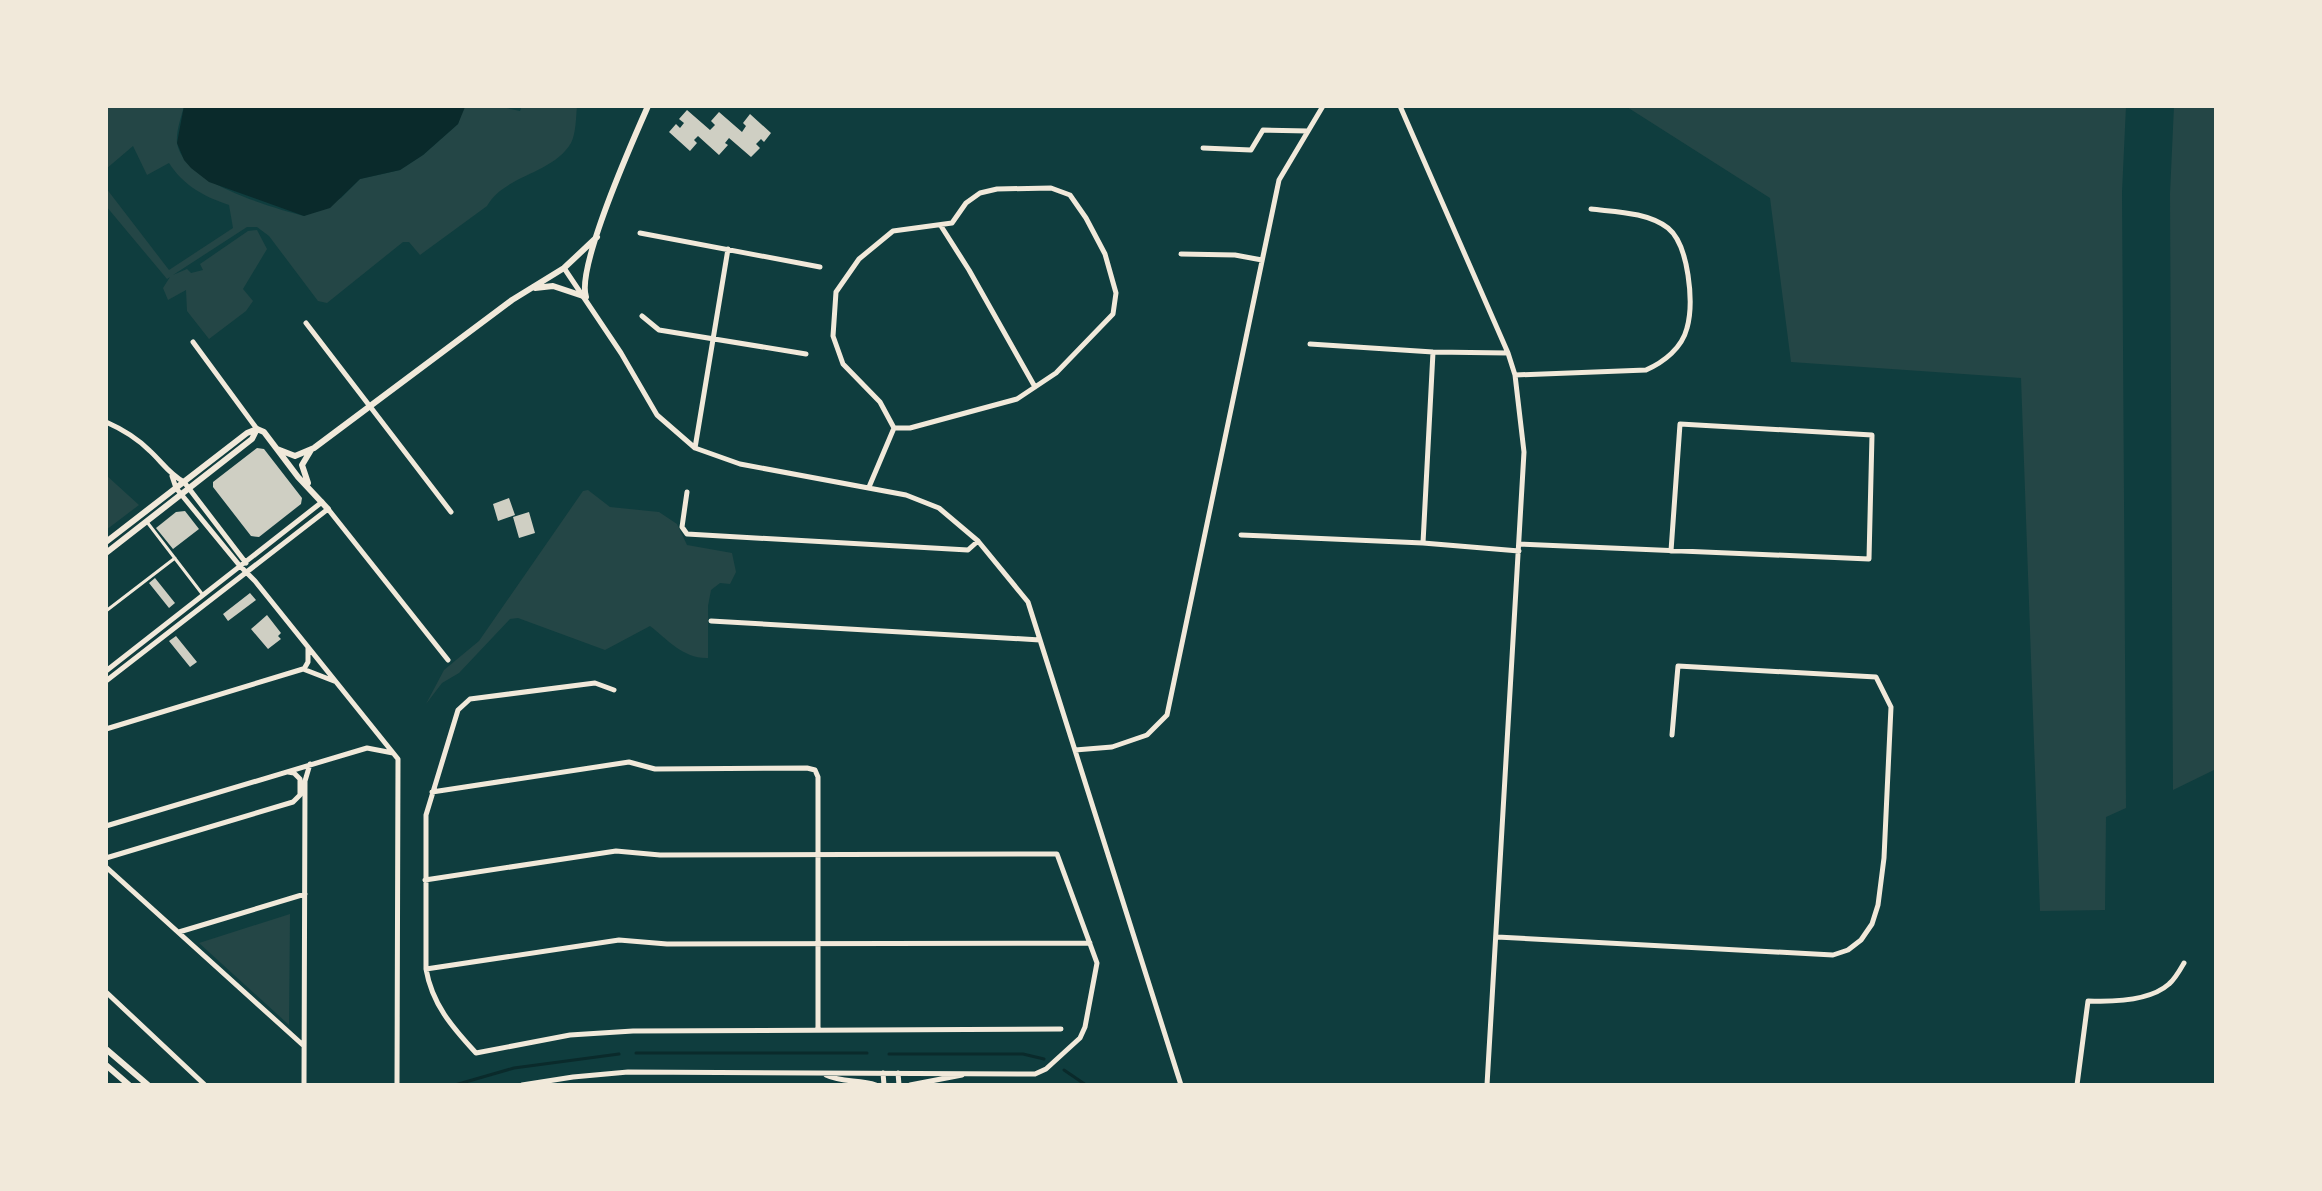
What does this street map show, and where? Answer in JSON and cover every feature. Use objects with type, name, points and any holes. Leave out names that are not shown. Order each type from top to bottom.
[{"type":"street","points":[[586,297],[583,282],[597,237],[648,106]]},
{"type":"street","points":[[1075,750],[1112,747],[1147,735],[1167,715],[1279,180],[1323,106]]},
{"type":"street","points":[[1400,106],[1508,353],[1515,375],[1524,452],[1487,1085]]},
{"type":"street","points":[[1203,148],[1251,150],[1264,130],[1308,131]]},
{"type":"street","points":[[1051,188],[1070,195],[1105,254],[1116,293],[1113,314],[1056,373],[1017,399],[910,428],[894,428],[880,402],[843,364],[833,336],[836,292],[859,259],[893,231],[952,223],[966,203],[980,193],[997,189],[1051,188]]},
{"type":"street","points":[[1515,375],[1646,370],[1666,361],[1687,329],[1687,265],[1676,236],[1667,227],[1644,216],[1591,209]]},
{"type":"street","points":[[941,226],[976,281],[1035,387]]},
{"type":"street","points":[[640,233],[820,267]]},
{"type":"street","points":[[277,449],[295,456],[314,448],[531,288],[564,268],[597,237]]},
{"type":"street","points":[[695,448],[728,249]]},
{"type":"street","points":[[1181,254],[1235,255],[1262,260]]},
{"type":"street","points":[[564,268],[586,297],[657,415],[695,448],[740,464],[906,495],[939,508],[978,541],[1028,602],[1181,1085]]},
{"type":"street","points":[[531,288],[553,286],[586,297]]},
{"type":"street","points":[[642,316],[659,330],[806,354]]},
{"type":"street","points":[[306,323],[451,512]]},
{"type":"street","points":[[193,342],[257,429],[264,432],[298,477],[328,509],[448,660]]},
{"type":"street","points":[[1310,344],[1433,352],[1508,353]]},
{"type":"street","points":[[1423,543],[1433,352]]},
{"type":"street","points":[[106,422],[140,442],[172,476],[179,491],[396,756],[397,1085]]},
{"type":"street","points":[[1241,535],[1869,559],[1872,435],[1680,424],[1671,551]]},
{"type":"street","points":[[869,487],[894,428]]},
{"type":"street","points":[[106,553],[147,521],[179,491],[184,482],[247,433],[257,429]]},
{"type":"street","points":[[106,542],[179,491],[189,488],[252,439],[257,429]]},
{"type":"street","points":[[309,487],[302,465],[314,448]]},
{"type":"street","points":[[172,476],[189,488],[246,561],[247,572]]},
{"type":"street","points":[[687,492],[682,527],[687,534],[968,550],[978,541]]},
{"type":"street","points":[[106,671],[322,502]]},
{"type":"street","points":[[106,681],[328,509]]},
{"type":"street","points":[[147,521],[203,595]]},
{"type":"street","points":[[106,611],[175,558]]},
{"type":"street","points":[[711,621],[1040,640]]},
{"type":"street","points":[[106,729],[303,669],[308,662],[308,648]]},
{"type":"street","points":[[1497,937],[1833,955],[1848,950],[1861,940],[1872,924],[1878,905],[1884,858],[1891,707],[1876,677],[1678,666],[1672,735]]},
{"type":"street","points":[[303,669],[335,682]]},
{"type":"street","points":[[614,690],[595,683],[470,699],[458,710],[426,815],[426,969],[429,987],[447,1023],[476,1053],[583,1034],[643,1031],[1061,1029]]},
{"type":"street","points":[[367,748],[374,730]]},
{"type":"street","points":[[106,826],[367,748],[396,756]]},
{"type":"street","points":[[432,792],[629,762],[655,769],[815,770],[818,777],[819,855],[818,1030]]},
{"type":"street","points":[[304,1085],[305,781],[310,764]]},
{"type":"street","points":[[106,858],[290,803],[300,795],[300,779],[294,773],[287,772]]},
{"type":"street","points":[[290,803],[300,809],[305,819]]},
{"type":"street","points":[[425,880],[616,851],[660,855],[1057,854],[1097,963],[1085,1027],[1080,1038],[1041,1072],[628,1072],[522,1085]]},
{"type":"street","points":[[106,867],[304,1047]]},
{"type":"street","points":[[178,933],[305,894]]},
{"type":"street","points":[[426,969],[630,939],[667,944],[1090,943]]},
{"type":"street","points":[[2077,1085],[2088,1001],[2108,1002],[2157,992],[2171,982],[2184,963]]},
{"type":"street","points":[[106,992],[205,1085]]},
{"type":"street","points":[[106,1049],[148,1085]]},
{"type":"street","points":[[106,1065],[129,1085]]},
{"type":"street","points":[[822,1073],[837,1080],[876,1085]]},
{"type":"street","points":[[883,1073],[884,1085]]},
{"type":"street","points":[[898,1073],[899,1085]]},
{"type":"street","points":[[910,1085],[967,1073]]},
{"type":"shaded area","points":[[106,106],[184,106],[177,143],[183,157],[195,170],[230,191],[304,216],[341,198],[360,179],[400,170],[423,155],[458,124],[464,106],[497,106],[520,111],[522,106],[577,106],[573,139],[553,162],[505,187],[487,206],[420,255],[409,242],[403,242],[327,303],[318,301],[269,236],[257,227],[247,227],[173,275],[187,269],[191,273],[203,270],[200,264],[248,231],[257,230],[267,249],[243,289],[253,301],[246,311],[209,339],[187,311],[186,290],[168,300],[163,288],[170,277],[167,279],[106,206],[106,188],[169,270],[233,228],[229,205],[195,189],[169,163],[147,175],[133,146],[106,169]]},
{"type":"shaded area","points":[[184,106],[465,107],[458,124],[423,155],[400,170],[360,179],[330,208],[304,216],[209,182],[191,168],[177,143]]},
{"type":"shaded area","points":[[1606,106],[2126,106],[2122,192],[2126,808],[2106,817],[2105,910],[2040,911],[2021,378],[1791,362],[1770,198],[1627,107]]},
{"type":"shaded area","points":[[2174,106],[2216,106],[2216,769],[2173,790],[2170,194]]},
{"type":"shaded area","points":[[106,475],[139,505],[106,530]]},
{"type":"shaded area","points":[[588,490],[610,507],[659,512],[677,524],[687,545],[732,553],[736,572],[730,584],[720,583],[711,590],[708,658],[684,652],[650,626],[605,650],[518,618],[510,619],[459,673],[442,683],[426,704],[444,670],[479,641],[583,491]]},
{"type":"shaded area","points":[[290,914],[289,1025],[199,943]]},
{"type":"building","points":[[687,110],[710,130],[715,125],[711,121],[719,112],[742,132],[746,126],[743,123],[750,114],[771,133],[764,142],[761,139],[756,144],[760,148],[751,157],[729,138],[725,143],[728,145],[719,155],[698,136],[694,140],[697,143],[690,151],[669,132],[676,124],[680,128],[684,123],[679,119]]},
{"type":"building","points":[[257,448],[264,449],[302,498],[301,504],[259,537],[251,536],[213,487],[213,482]]},
{"type":"building","points":[[509,498],[515,515],[498,521],[493,504]]},
{"type":"building","points":[[185,511],[199,529],[173,549],[156,528],[176,512]]},
{"type":"building","points":[[529,512],[535,533],[519,538],[513,517]]},
{"type":"building","points":[[155,578],[175,603],[169,608],[149,583]]},
{"type":"building","points":[[250,593],[256,600],[228,621],[223,614]]},
{"type":"building","points":[[267,615],[281,633],[278,636],[281,639],[268,649],[251,629]]},
{"type":"building","points":[[176,636],[197,662],[190,667],[169,641]]},
{"type":"waterway","points":[[636,1053],[867,1053]]},
{"type":"waterway","points":[[455,1085],[514,1068],[619,1054]]},
{"type":"waterway","points":[[889,1054],[1023,1054],[1044,1059]]},
{"type":"waterway","points":[[1064,1070],[1086,1085]]}]
